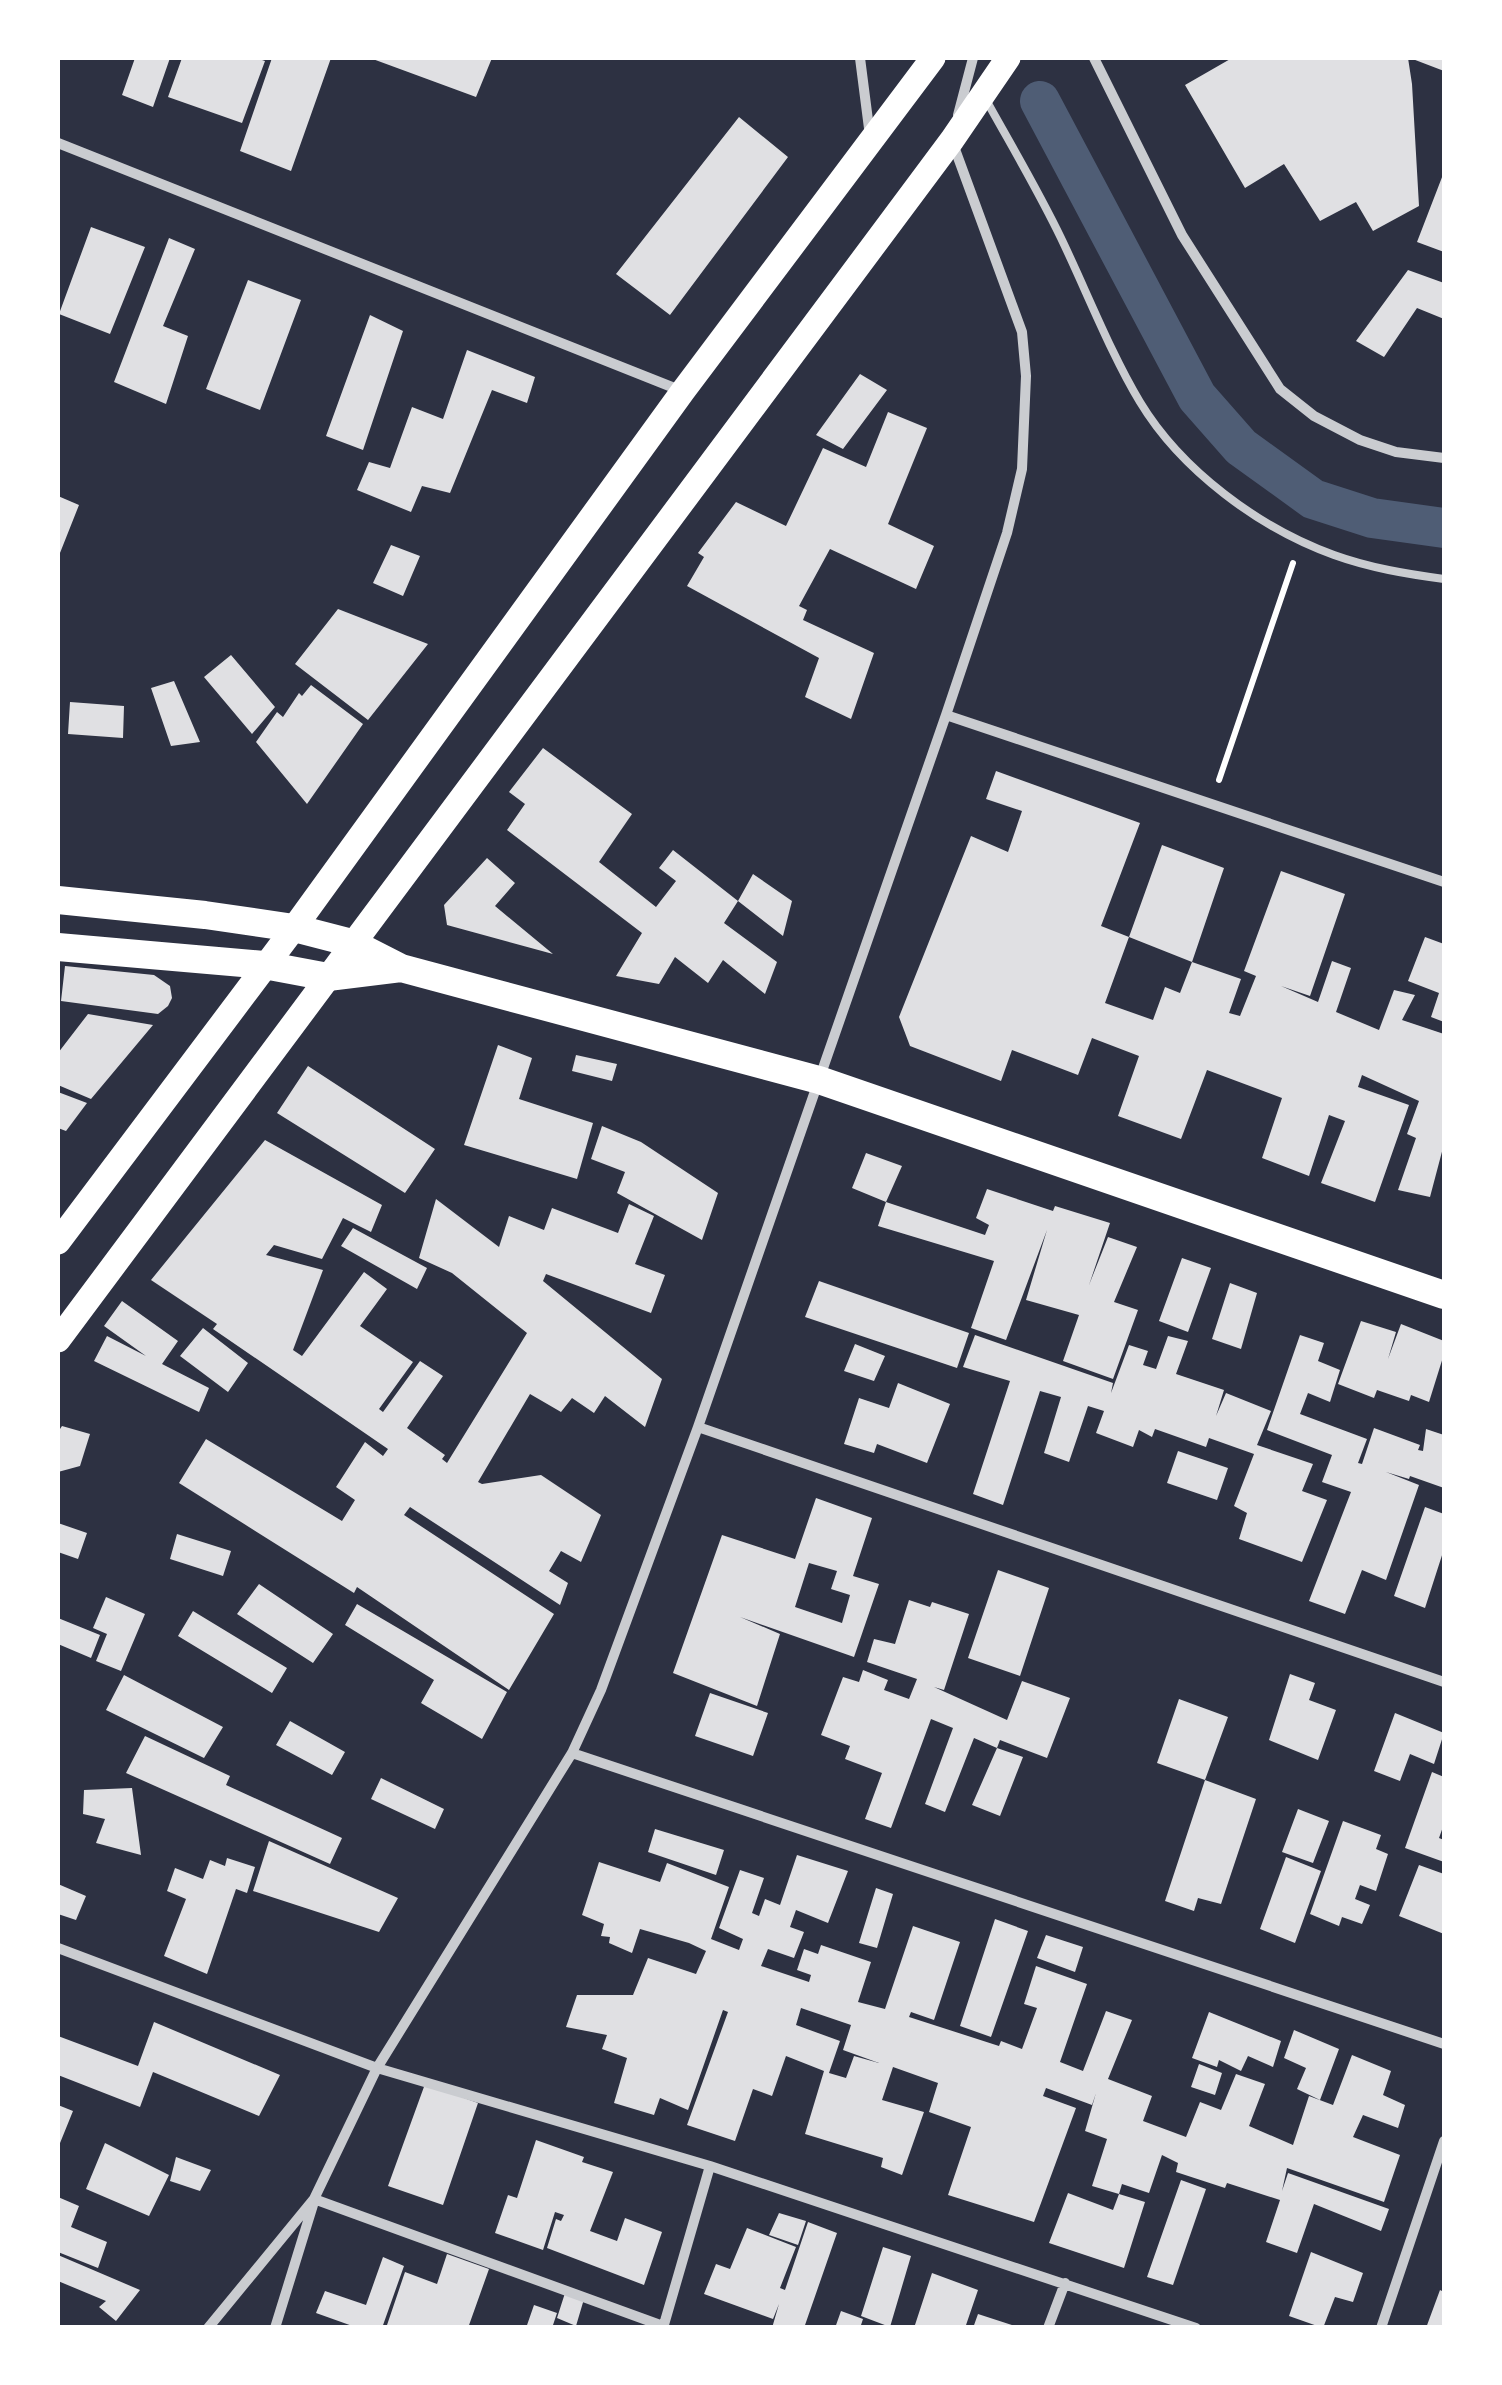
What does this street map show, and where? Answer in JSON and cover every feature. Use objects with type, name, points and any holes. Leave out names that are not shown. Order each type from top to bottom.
[{"type":"highway","points":[[58,900],[206,915],[294,928],[352,943],[401,968],[820,1080],[1444,1295]]},
{"type":"highway","points":[[58,947],[264,966],[328,977],[401,968]]},
{"type":"main road","points":[[58,1242],[294,928],[683,391],[933,58]]},
{"type":"main road","points":[[58,1340],[952,140],[1008,58]]},
{"type":"street","points":[[860,58],[870,141]]},
{"type":"street","points":[[274,2328],[314,2199],[377,2068],[572,1753],[601,1690],[820,1080],[1007,533],[1022,469],[1026,376],[1022,332],[952,140],[974,58]]},
{"type":"street","points":[[1094,58],[1182,235],[1280,390],[1314,416],[1360,440],[1396,452],[1444,458]]},
{"type":"street","points":[[58,143],[683,391]]},
{"type":"street","points":[[946,715],[1444,882]]},
{"type":"street","points":[[698,1427],[1444,1682]]},
{"type":"street","points":[[572,1753],[1444,2044]]},
{"type":"street","points":[[58,1948],[377,2068],[710,2166],[1196,2328]]},
{"type":"street","points":[[1381,2328],[1444,2141]]},
{"type":"street","points":[[314,2199],[663,2326],[710,2166]]},
{"type":"street","points":[[208,2328],[314,2199]]},
{"type":"street","points":[[1048,2328],[1065,2283]]},
{"type":"lane","points":[[983,94],[1052,219],[1140,403],[1184,458],[1233,500],[1281,530],[1332,554],[1395,573],[1444,579]]},
{"type":"path","points":[[1219,780],[1297,552]]},
{"type":"building","points":[[135,58],[170,58],[153,107],[122,95]]},
{"type":"building","points":[[182,58],[265,61],[242,123],[168,97]]},
{"type":"building","points":[[272,58],[331,58],[291,171],[240,151]]},
{"type":"building","points":[[370,58],[492,58],[476,97]]},
{"type":"building","points":[[1232,58],[1408,58],[1419,206],[1373,231],[1356,202],[1320,221],[1284,164],[1245,188],[1185,85]]},
{"type":"building","points":[[1410,58],[1444,58],[1444,71]]},
{"type":"building","points":[[739,117],[788,157],[670,315],[616,274]]},
{"type":"building","points":[[1444,172],[1444,252],[1417,242]]},
{"type":"building","points":[[91,227],[145,247],[110,334],[59,314]]},
{"type":"building","points":[[169,238],[195,249],[163,326],[188,336],[166,404],[114,382]]},
{"type":"building","points":[[1408,270],[1444,283],[1444,319],[1417,308],[1384,357],[1356,341]]},
{"type":"building","points":[[248,280],[301,300],[260,410],[206,389]]},
{"type":"building","points":[[370,315],[403,331],[363,450],[326,436]]},
{"type":"building","points":[[467,350],[535,377],[527,403],[492,390],[450,493],[422,486],[411,512],[357,490],[369,462],[390,468],[412,407],[443,419]]},
{"type":"building","points":[[860,374],[887,390],[843,449],[816,435]]},
{"type":"building","points":[[888,412],[927,428],[888,524],[934,546],[916,589],[830,549],[799,606],[807,610],[803,620],[874,653],[851,719],[805,697],[819,658],[687,586],[704,557],[698,553],[736,502],[786,526],[823,448],[866,467]]},
{"type":"building","points":[[58,496],[79,505],[58,558]]},
{"type":"building","points":[[391,545],[420,556],[403,596],[373,583]]},
{"type":"building","points":[[338,609],[428,644],[368,720],[295,664]]},
{"type":"building","points":[[231,655],[275,707],[252,734],[204,677]]},
{"type":"building","points":[[174,681],[200,742],[171,746],[151,688]]},
{"type":"building","points":[[311,685],[363,724],[307,804],[256,742],[277,712],[283,717],[299,693],[302,696]]},
{"type":"building","points":[[70,702],[124,706],[123,738],[68,734]]},
{"type":"building","points":[[543,748],[632,814],[599,862],[656,907],[676,881],[659,868],[673,850],[738,901],[724,923],[777,962],[765,994],[723,960],[708,983],[675,957],[659,984],[616,976],[642,933],[507,830],[525,804],[509,792]]},
{"type":"building","points":[[996,771],[1140,823],[1101,926],[1129,937],[1105,1003],[1153,1020],[1165,987],[1180,993],[1192,962],[1241,979],[1229,1013],[1240,1016],[1256,976],[1244,971],[1281,871],[1345,894],[1310,996],[1281,986],[1318,1002],[1332,961],[1351,968],[1336,1012],[1379,1030],[1394,990],[1415,995],[1402,1020],[1444,1034],[1444,1144],[1430,1197],[1398,1190],[1416,1138],[1407,1134],[1419,1101],[1362,1075],[1358,1087],[1409,1105],[1375,1202],[1321,1183],[1345,1121],[1329,1115],[1309,1176],[1262,1158],[1282,1098],[1207,1070],[1181,1139],[1118,1116],[1139,1056],[1092,1038],[1078,1075],[1012,1050],[1001,1081],[910,1046],[899,1017],[971,836],[1008,852],[1022,811],[986,799]]},
{"type":"building","points":[[1162,845],[1224,868],[1192,962],[1129,937]]},
{"type":"building","points":[[487,858],[515,883],[495,906],[553,954],[447,925],[444,905]]},
{"type":"building","points":[[753,874],[792,901],[783,936],[738,901]]},
{"type":"building","points":[[1425,937],[1444,944],[1444,1022],[1431,1017],[1439,993],[1408,981]]},
{"type":"building","points":[[65,966],[154,975],[170,986],[172,998],[158,1014],[61,1001]]},
{"type":"building","points":[[88,1014],[153,1025],[91,1099],[58,1085],[58,1053]]},
{"type":"building","points":[[498,1045],[532,1058],[519,1099],[593,1123],[577,1179],[464,1145]]},
{"type":"building","points":[[576,1055],[617,1064],[612,1081],[572,1071]]},
{"type":"building","points":[[308,1066],[435,1149],[405,1193],[277,1113]]},
{"type":"building","points":[[58,1092],[87,1103],[66,1131],[58,1128]]},
{"type":"building","points":[[602,1126],[641,1142],[718,1193],[702,1240],[617,1193],[625,1172],[591,1159]]},
{"type":"building","points":[[265,1140],[382,1205],[371,1232],[343,1218],[322,1259],[274,1245],[266,1255],[323,1270],[293,1350],[302,1356],[364,1272],[387,1289],[360,1326],[413,1362],[379,1409],[383,1412],[420,1361],[443,1376],[407,1428],[445,1455],[442,1459],[447,1463],[527,1333],[452,1273],[419,1258],[436,1199],[499,1247],[509,1216],[544,1230],[552,1208],[618,1233],[629,1204],[654,1216],[635,1264],[665,1275],[651,1313],[546,1274],[543,1281],[662,1379],[645,1427],[605,1396],[594,1413],[572,1398],[561,1412],[530,1394],[478,1482],[541,1475],[601,1515],[581,1562],[561,1551],[549,1571],[568,1583],[560,1605],[410,1507],[404,1515],[554,1614],[509,1690],[357,1587],[354,1593],[179,1483],[206,1439],[342,1521],[355,1500],[336,1487],[365,1442],[383,1456],[388,1449],[213,1329],[217,1324],[151,1280]]},
{"type":"building","points":[[866,1153],[902,1166],[886,1202],[852,1188]]},
{"type":"building","points":[[987,1189],[1053,1211],[1055,1206],[1110,1223],[1089,1285],[1108,1237],[1137,1247],[1114,1302],[1138,1310],[1113,1379],[1063,1361],[1079,1315],[1026,1300],[1047,1230],[1006,1340],[971,1328],[994,1261],[878,1226],[886,1202],[985,1235],[989,1225],[976,1218]]},
{"type":"building","points":[[353,1228],[427,1268],[417,1289],[341,1246]]},
{"type":"building","points":[[1182,1258],[1211,1268],[1188,1332],[1159,1321]]},
{"type":"building","points":[[819,1281],[969,1333],[957,1368],[805,1317]]},
{"type":"building","points":[[1230,1283],[1257,1293],[1241,1349],[1212,1339]]},
{"type":"building","points":[[122,1301],[178,1341],[162,1364],[209,1388],[199,1412],[94,1361],[107,1336],[146,1356],[104,1326]]},
{"type":"building","points":[[1361,1321],[1396,1332],[1388,1359],[1401,1324],[1444,1341],[1444,1354],[1429,1402],[1411,1395],[1409,1401],[1377,1390],[1374,1398],[1338,1384]]},
{"type":"building","points":[[203,1328],[248,1363],[228,1392],[180,1356]]},
{"type":"building","points":[[975,1335],[1113,1383],[1111,1393],[1129,1345],[1148,1351],[1143,1365],[1156,1369],[1168,1336],[1188,1341],[1176,1374],[1224,1390],[1216,1416],[1226,1393],[1271,1411],[1257,1445],[1313,1464],[1302,1491],[1327,1500],[1302,1562],[1239,1539],[1247,1513],[1234,1506],[1254,1454],[1209,1438],[1206,1447],[1155,1429],[1152,1437],[1139,1430],[1133,1447],[1096,1433],[1104,1411],[1088,1406],[1069,1462],[1044,1453],[1061,1397],[1040,1391],[1003,1505],[973,1494],[1010,1381],[963,1367]]},
{"type":"building","points":[[1300,1335],[1324,1343],[1318,1361],[1340,1370],[1330,1402],[1308,1393],[1300,1414],[1367,1439],[1358,1463],[1362,1464],[1374,1428],[1420,1445],[1418,1450],[1423,1451],[1426,1429],[1444,1435],[1444,1488],[1386,1472],[1419,1485],[1386,1580],[1362,1570],[1345,1614],[1309,1601],[1351,1492],[1322,1482],[1332,1455],[1267,1430]]},
{"type":"building","points":[[855,1344],[885,1356],[874,1381],[844,1371]]},
{"type":"building","points":[[898,1383],[950,1404],[927,1463],[877,1444],[874,1453],[844,1444],[859,1398],[889,1408]]},
{"type":"building","points":[[62,1426],[90,1434],[80,1466],[58,1472],[58,1432]]},
{"type":"building","points":[[1178,1451],[1228,1468],[1217,1500],[1167,1483]]},
{"type":"building","points":[[816,1498],[872,1518],[853,1576],[879,1584],[854,1657],[740,1617],[780,1634],[757,1706],[673,1673],[722,1535],[795,1559]],"holes":[[[809,1563],[837,1571],[831,1589],[850,1595],[842,1623],[795,1607]]]},
{"type":"building","points":[[1425,1507],[1444,1514],[1444,1549],[1425,1608],[1394,1596]]},
{"type":"building","points":[[58,1523],[87,1533],[78,1559],[58,1552]]},
{"type":"building","points":[[177,1534],[231,1551],[223,1576],[170,1559]]},
{"type":"building","points":[[998,1570],[1049,1588],[1020,1676],[968,1658]]},
{"type":"building","points":[[259,1584],[333,1634],[313,1663],[237,1614]]},
{"type":"building","points":[[106,1597],[145,1614],[121,1671],[96,1661],[107,1634],[93,1628]]},
{"type":"building","points":[[909,1600],[930,1607],[932,1602],[969,1614],[944,1690],[934,1687],[1007,1720],[1022,1681],[1070,1698],[1047,1758],[1000,1740],[997,1748],[974,1738],[945,1812],[925,1804],[953,1728],[931,1719],[891,1828],[865,1819],[882,1773],[845,1759],[850,1746],[821,1735],[843,1677],[859,1682],[863,1670],[888,1680],[884,1690],[909,1699],[917,1679],[867,1662],[874,1639],[895,1644]]},
{"type":"building","points":[[357,1604],[507,1692],[482,1739],[421,1703],[434,1680],[345,1625]]},
{"type":"building","points":[[193,1611],[287,1668],[272,1693],[178,1636]]},
{"type":"building","points":[[58,1618],[100,1635],[91,1658],[58,1644]]},
{"type":"building","points":[[1290,1674],[1315,1683],[1309,1700],[1336,1710],[1318,1760],[1269,1740]]},
{"type":"building","points":[[124,1675],[223,1727],[204,1758],[106,1710]]},
{"type":"building","points":[[710,1693],[768,1713],[753,1756],[695,1736]]},
{"type":"building","points":[[1179,1699],[1228,1717],[1205,1780],[1157,1763]]},
{"type":"building","points":[[1395,1713],[1444,1733],[1434,1764],[1410,1754],[1400,1781],[1374,1771]]},
{"type":"building","points":[[290,1721],[345,1752],[332,1775],[276,1745]]},
{"type":"building","points":[[145,1736],[230,1776],[226,1785],[342,1838],[330,1864],[126,1773]]},
{"type":"building","points":[[997,1748],[1023,1757],[1000,1816],[972,1805]]},
{"type":"building","points":[[1432,1772],[1444,1777],[1444,1824],[1439,1838],[1444,1840],[1444,1862],[1405,1848]]},
{"type":"building","points":[[381,1778],[444,1809],[435,1829],[371,1799]]},
{"type":"building","points":[[1205,1780],[1256,1799],[1221,1904],[1198,1898],[1194,1911],[1165,1901]]},
{"type":"building","points":[[132,1788],[141,1855],[96,1843],[105,1819],[83,1814],[84,1790]]},
{"type":"building","points":[[1298,1809],[1329,1821],[1313,1863],[1282,1852]]},
{"type":"building","points":[[1343,1821],[1381,1835],[1376,1849],[1388,1854],[1376,1891],[1360,1885],[1355,1899],[1370,1905],[1362,1924],[1342,1917],[1339,1926],[1310,1914]]},
{"type":"building","points":[[655,1829],[724,1850],[716,1875],[648,1852]]},
{"type":"building","points":[[269,1841],[398,1898],[379,1932],[253,1891]]},
{"type":"building","points":[[797,1855],[848,1871],[828,1923],[796,1910],[790,1927],[804,1932],[794,1958],[768,1949],[761,1966],[809,1982],[811,1975],[797,1970],[804,1949],[818,1954],[821,1945],[871,1962],[858,2002],[885,2009],[913,1926],[960,1942],[934,2020],[911,2012],[909,2017],[999,2046],[1001,2041],[1022,2049],[1037,2008],[1024,2004],[1036,1966],[1087,1984],[1060,2062],[1083,2071],[1106,2011],[1132,2020],[1108,2079],[1152,2096],[1143,2121],[1186,2137],[1200,2102],[1221,2110],[1236,2074],[1265,2084],[1249,2126],[1293,2145],[1309,2096],[1333,2105],[1352,2055],[1391,2071],[1383,2095],[1405,2105],[1398,2128],[1363,2115],[1353,2137],[1400,2155],[1384,2202],[1287,2168],[1282,2191],[1288,2173],[1389,2209],[1381,2231],[1314,2204],[1297,2253],[1266,2242],[1280,2200],[1176,2172],[1178,2163],[1162,2155],[1149,2193],[1122,2184],[1119,2194],[1092,2186],[1107,2139],[1085,2131],[1096,2093],[1092,2105],[1046,2088],[1043,2096],[1076,2108],[1034,2222],[948,2195],[971,2127],[929,2112],[938,2083],[893,2067],[882,2100],[924,2112],[902,2175],[881,2167],[883,2158],[805,2134],[824,2071],[786,2056],[772,2096],[753,2089],[735,2141],[687,2125],[728,2012],[723,2010],[688,2110],[660,2098],[654,2115],[614,2103],[627,2058],[602,2049],[607,2035],[566,2027],[577,1995],[633,1995],[648,1958],[696,1974],[706,1951],[640,1929],[632,1953],[609,1943],[610,1937],[601,1936],[604,1924],[582,1915],[599,1862],[660,1882],[667,1863],[729,1887],[711,1939],[739,1950],[743,1939],[719,1928],[740,1870],[764,1878],[752,1913],[759,1916],[765,1899],[780,1905]],"holes":[[[801,2008],[851,2025],[843,2050],[879,2063],[854,2056],[846,2078],[829,2073],[840,2041],[796,2025]]]},
{"type":"building","points":[[1286,1857],[1321,1871],[1295,1943],[1260,1929]]},
{"type":"building","points":[[227,1858],[255,1867],[247,1893],[236,1889],[207,1974],[164,1956],[186,1899],[167,1891],[175,1868],[203,1879],[210,1860],[225,1866]]},
{"type":"building","points":[[1419,1865],[1444,1874],[1444,1934],[1399,1916]]},
{"type":"building","points":[[58,1884],[86,1896],[76,1920],[58,1914]]},
{"type":"building","points":[[876,1888],[893,1894],[877,1948],[859,1943]]},
{"type":"building","points":[[995,1919],[1028,1931],[991,2037],[960,2026]]},
{"type":"building","points":[[1046,1935],[1083,1947],[1075,1972],[1037,1958]]},
{"type":"building","points":[[1209,2012],[1281,2041],[1273,2067],[1248,2056],[1241,2071],[1219,2060],[1217,2067],[1192,2058]]},
{"type":"building","points":[[154,2022],[280,2075],[259,2116],[153,2072],[140,2107],[58,2075],[58,2036],[138,2066]]},
{"type":"building","points":[[1294,2030],[1339,2049],[1320,2100],[1297,2089],[1306,2068],[1284,2058]]},
{"type":"building","points":[[1199,2064],[1222,2073],[1215,2095],[1191,2087]]},
{"type":"building","points":[[425,2084],[478,2103],[443,2205],[388,2186]]},
{"type":"building","points":[[58,2105],[73,2111],[58,2148]]},
{"type":"building","points":[[536,2140],[613,2172],[590,2231],[617,2241],[625,2218],[662,2232],[644,2285],[547,2248],[556,2219],[561,2221],[564,2215],[555,2212],[543,2250],[495,2233],[508,2195],[517,2198]]},
{"type":"building","points":[[105,2143],[169,2175],[149,2216],[86,2189]]},
{"type":"building","points":[[176,2157],[211,2170],[200,2191],[170,2181]]},
{"type":"building","points":[[1181,2180],[1206,2189],[1173,2285],[1147,2277]]},
{"type":"building","points":[[1068,2193],[1113,2210],[1119,2194],[1145,2202],[1124,2268],[1049,2243]]},
{"type":"building","points":[[58,2197],[79,2206],[71,2227],[107,2242],[98,2268],[58,2252]]},
{"type":"building","points":[[779,2213],[806,2221],[798,2245],[769,2235]]},
{"type":"building","points":[[808,2222],[837,2233],[804,2328],[772,2328],[779,2304],[773,2319],[704,2294],[716,2264],[730,2269],[747,2228],[796,2247],[780,2288],[785,2290]]},
{"type":"building","points":[[883,2247],[911,2256],[890,2327],[861,2316]]},
{"type":"building","points":[[1311,2252],[1363,2273],[1353,2302],[1335,2297],[1323,2328],[1289,2316]]},
{"type":"building","points":[[447,2254],[489,2269],[468,2328],[386,2328],[405,2272],[437,2284]]},
{"type":"building","points":[[58,2255],[140,2290],[116,2321],[99,2307],[106,2301],[58,2281]]},
{"type":"building","points":[[383,2257],[404,2266],[382,2328],[358,2328],[316,2313],[325,2291],[366,2305]]},
{"type":"building","points":[[932,2273],[978,2290],[965,2328],[914,2328]]},
{"type":"building","points":[[1440,2290],[1444,2292],[1444,2328],[1426,2328]]},
{"type":"building","points":[[565,2293],[584,2299],[576,2326],[557,2318]]},
{"type":"building","points":[[534,2305],[557,2313],[552,2328],[526,2328]]},
{"type":"building","points":[[841,2311],[863,2319],[860,2328],[835,2328]]},
{"type":"building","points":[[978,2314],[1018,2327],[1018,2328],[973,2328]]},
{"type":"waterway","points":[[1040,101],[1197,397],[1241,447],[1313,499],[1372,518],[1444,528]]}]
